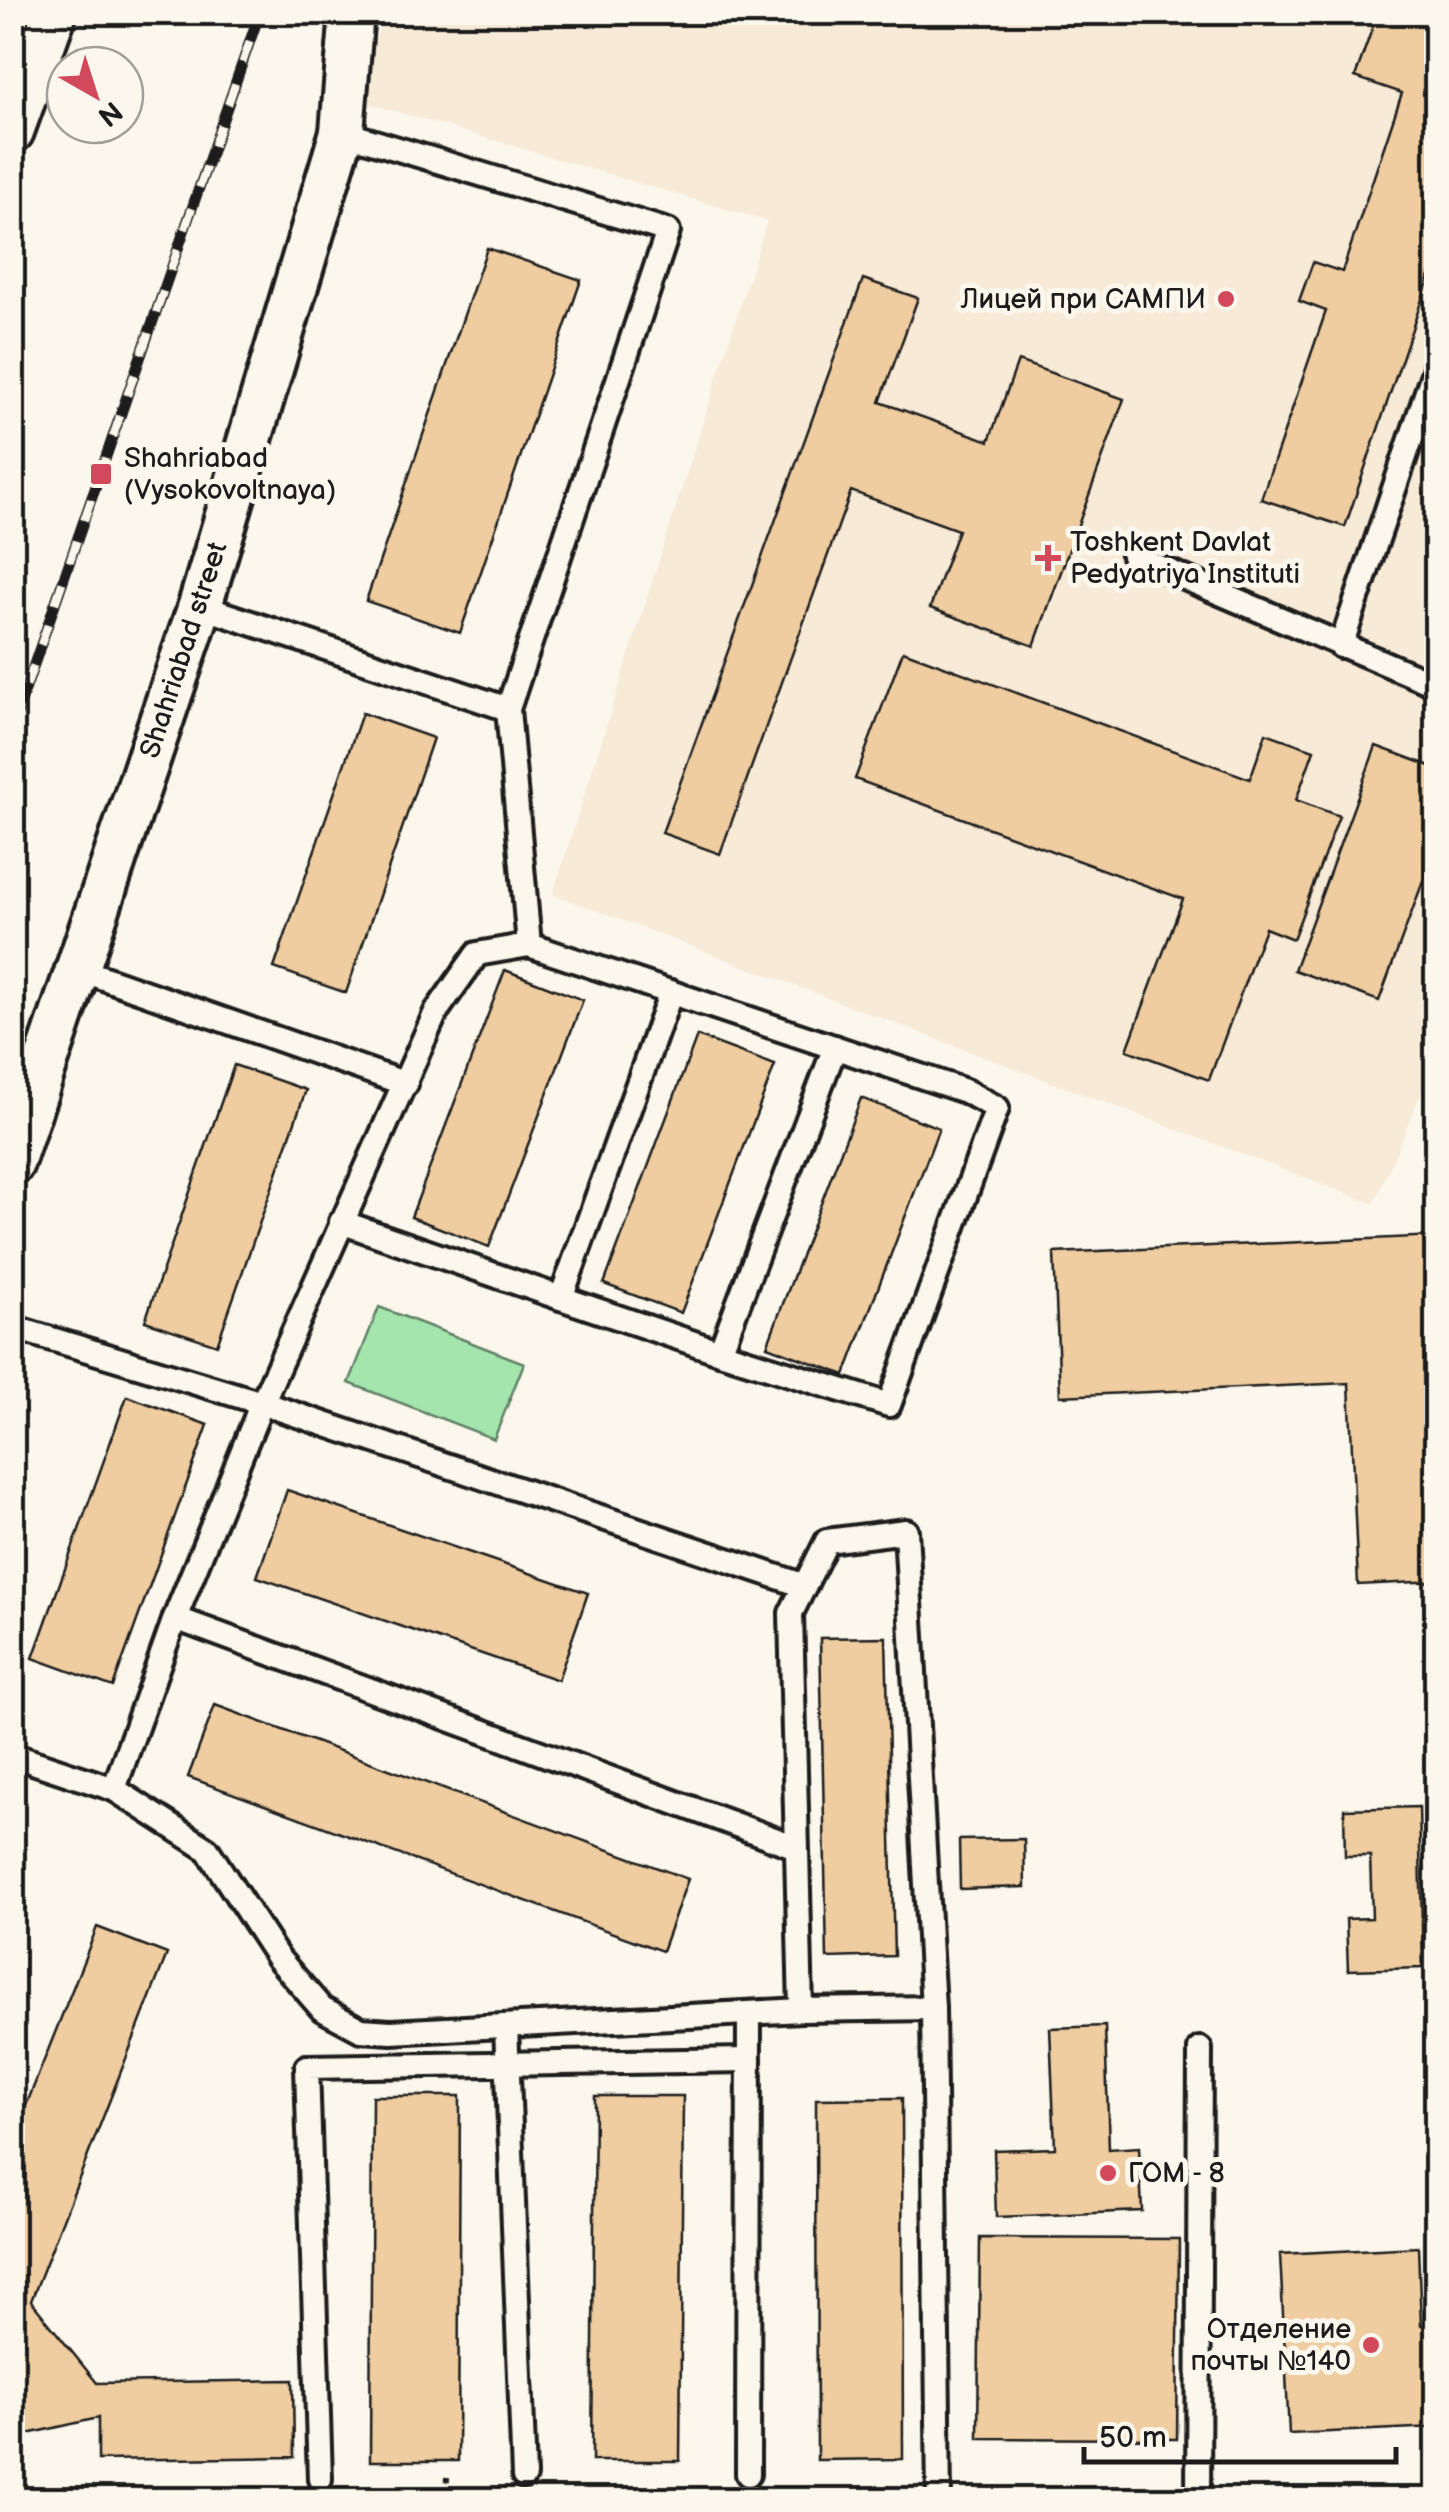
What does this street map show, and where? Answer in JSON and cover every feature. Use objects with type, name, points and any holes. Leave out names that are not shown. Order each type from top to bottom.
[{"type":"street","points":[[12,132],[54,12]]},
{"type":"street","name":"Shahriabad street","points":[[12,1164],[200,606],[342,132],[352,12]]},
{"type":"lane","points":[[342,132],[668,232],[508,709],[530,946]]},
{"type":"lane","points":[[1340,646],[1436,365]]},
{"type":"lane","points":[[1133,556],[1436,686]]},
{"type":"lane","points":[[200,606],[508,709]]},
{"type":"lane","points":[[114,1789],[175,1618],[262,1402],[342,1222],[406,1084],[436,1012],[477,954],[530,946],[965,1091],[997,1108],[889,1405],[720,1352],[342,1222]]},
{"type":"lane","points":[[78,968],[406,1084]]},
{"type":"lane","points":[[561,1298],[671,992]]},
{"type":"lane","points":[[720,1352],[835,1048]]},
{"type":"lane","points":[[12,1327],[262,1402],[805,1586]]},
{"type":"lane","points":[[801,2010],[792,1613],[827,1541],[906,1531],[933,2008],[939,2500]]},
{"type":"lane","points":[[175,1618],[796,1847]]},
{"type":"lane","points":[[12,1755],[114,1789],[207,1849],[278,1958],[322,2009],[361,2030],[391,2032],[801,2010],[933,2008]]},
{"type":"lane","points":[[748,2474],[749,2013]]},
{"type":"lane","points":[[506,2026],[524,2476]]},
{"type":"lane","points":[[1198,2500],[1200,2049]]},
{"type":"lane","points":[[320,2479],[308,2068],[748,2060]]},
{"type":"path","points":[[446,2500],[447,2477]]},
{"type":"shaded area","name":"Toshkent Davlat Pedyatriya Instituti","points":[[385,13],[1436,13],[1436,1058],[1374,1204],[553,894],[767,221],[354,99]]},
{"type":"green space","points":[[379,1307],[524,1363],[494,1439],[349,1383]]},
{"type":"building","points":[[1378,12],[1436,12],[1436,258],[1345,527],[1261,499],[1326,311],[1299,301],[1313,262],[1342,272],[1402,93],[1355,77]]},
{"type":"building","points":[[487,248],[581,280],[460,633],[366,601]]},
{"type":"building","points":[[863,279],[918,298],[880,402],[989,441],[1018,361],[1124,399],[1034,646],[930,608],[958,530],[851,491],[720,854],[662,833]]},
{"type":"building","points":[[903,651],[1250,779],[1266,733],[1314,750],[1296,800],[1339,816],[1293,939],[1265,928],[1209,1080],[1127,1050],[1183,899],[855,779]]},
{"type":"building","points":[[362,713],[433,738],[346,993],[274,968]]},
{"type":"building","points":[[1376,746],[1436,768],[1436,846],[1379,1001],[1294,970]]},
{"type":"building","points":[[505,970],[583,1000],[489,1247],[411,1217]]},
{"type":"building","points":[[697,1036],[775,1065],[681,1313],[604,1284]]},
{"type":"building","points":[[234,1065],[306,1090],[217,1345],[145,1321]]},
{"type":"building","points":[[861,1098],[939,1128],[845,1375],[767,1346]]},
{"type":"building","points":[[1436,1236],[1436,1581],[1358,1585],[1349,1383],[1060,1396],[1054,1253]]},
{"type":"building","points":[[127,1396],[208,1425],[113,1687],[33,1658]]},
{"type":"building","points":[[287,1490],[588,1593],[558,1680],[257,1577]]},
{"type":"building","points":[[886,1637],[894,1956],[827,1958],[820,1638]]},
{"type":"building","points":[[215,1705],[688,1879],[662,1951],[188,1777]]},
{"type":"building","points":[[1419,1807],[1423,1968],[1348,1970],[1346,1919],[1372,1918],[1370,1856],[1345,1856],[1344,1809]]},
{"type":"building","points":[[1024,1839],[1025,1887],[960,1889],[959,1840]]},
{"type":"building","points":[[97,1927],[167,1954],[31,2301],[97,2383],[293,2380],[294,2457],[98,2460],[98,2418],[19,2436],[12,2427],[12,2141]]},
{"type":"building","points":[[1105,2026],[1109,2149],[1139,2147],[1142,2211],[996,2217],[994,2150],[1055,2148],[1050,2028]]},
{"type":"building","points":[[372,2096],[460,2096],[458,2461],[370,2461]]},
{"type":"building","points":[[595,2096],[683,2096],[680,2461],[592,2461]]},
{"type":"building","points":[[902,2098],[903,2459],[817,2460],[816,2099]]},
{"type":"building","points":[[980,2238],[1179,2239],[1177,2439],[978,2438]]},
{"type":"building","points":[[1418,2247],[1421,2325],[1436,2325],[1436,2427],[1289,2434],[1280,2254]]},
{"type":"railway","points":[[12,728],[260,12]]},
{"type":"place","name":"Лицей при САМПИ","points":[[1226,299]]},
{"type":"place","name":"Shahriabad (Vysokovoltnaya)","points":[[101,474]]},
{"type":"place","name":"Toshkent Davlat Pedyatriya Instituti","points":[[1048,558]]},
{"type":"place","name":"ГОМ - 8","points":[[1108,2173]]},
{"type":"place","name":"Отделение почты №140","points":[[1371,2345]]}]
